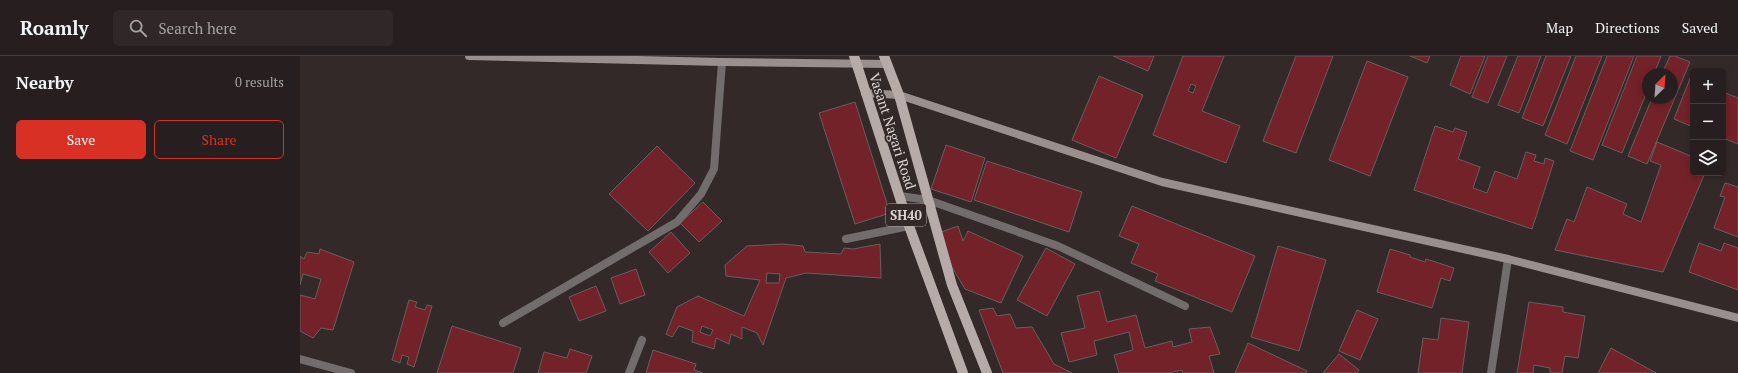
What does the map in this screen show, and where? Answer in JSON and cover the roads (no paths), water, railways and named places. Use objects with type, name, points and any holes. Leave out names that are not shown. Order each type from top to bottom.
[{"type":"main road","name":"Vasant Nagari Road","points":[[855,60],[909,226],[963,373]]},
{"type":"main road","name":"Vasant Nagari Road","points":[[885,60],[899,95],[952,285],[987,373]]},
{"type":"street","points":[[469,56],[722,62],[885,60]]},
{"type":"street","points":[[503,324],[677,222],[689,210],[701,194],[714,169],[722,62]]},
{"type":"street","points":[[865,93],[899,95],[1162,182],[1508,259],[1738,318]]},
{"type":"street","points":[[900,196],[928,200],[1058,246],[1185,306]]},
{"type":"street","points":[[846,239],[909,226]]},
{"type":"street","points":[[1492,373],[1508,259]]},
{"type":"street","points":[[629,373],[642,340]]},
{"type":"street","points":[[300,359],[350,373]]}]
